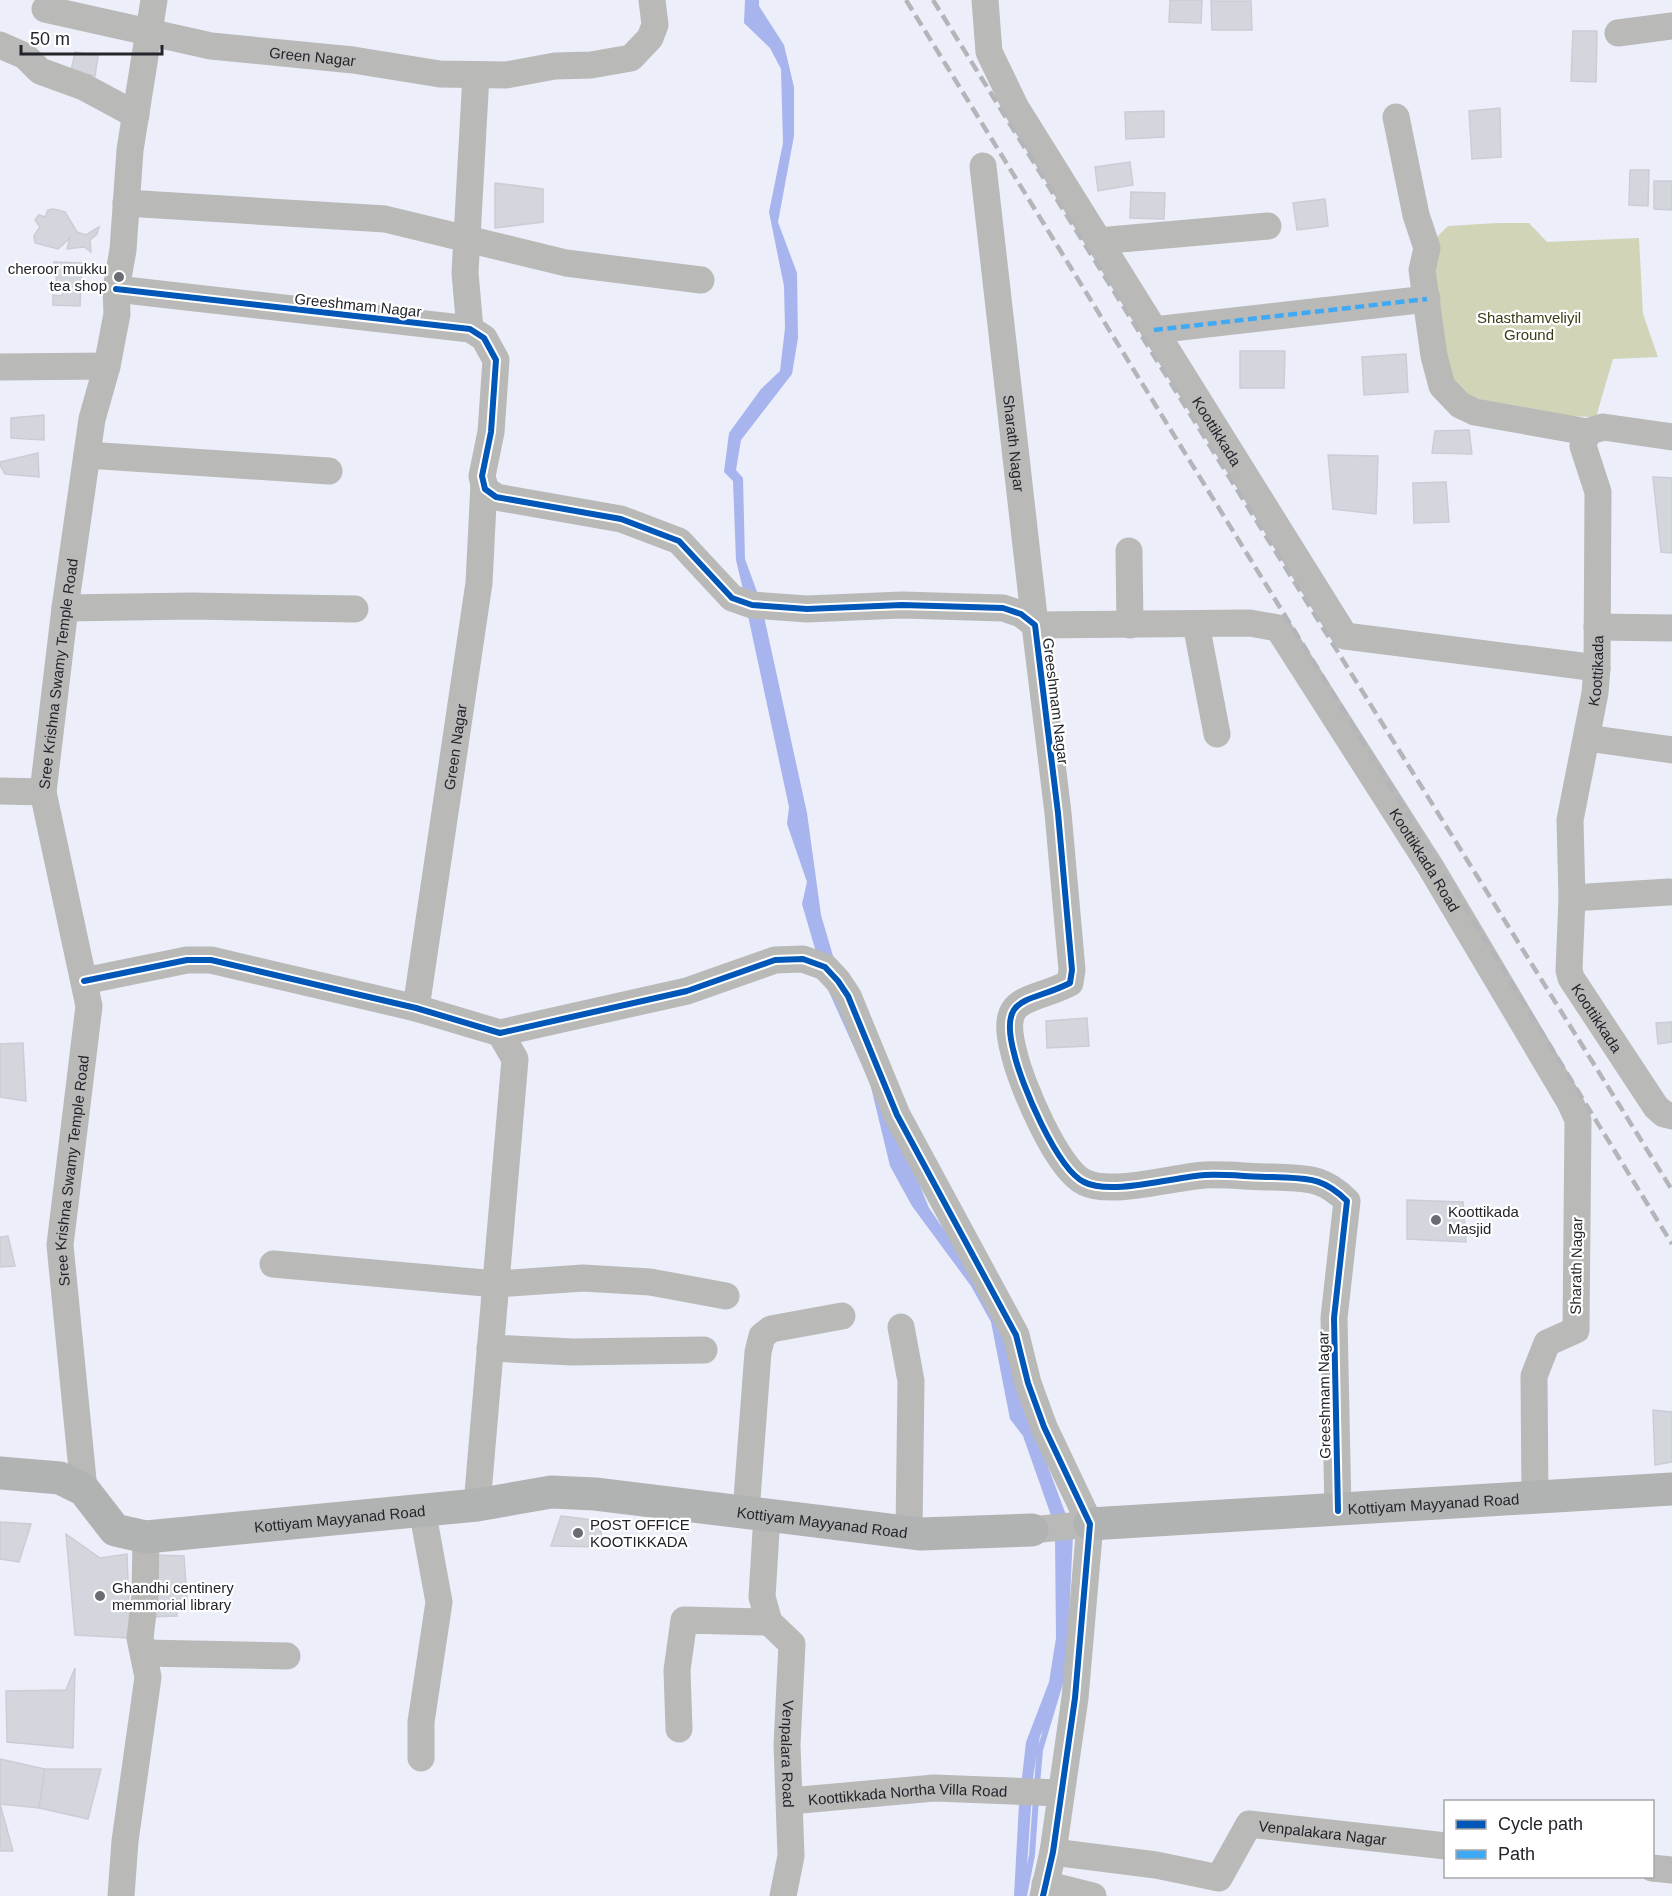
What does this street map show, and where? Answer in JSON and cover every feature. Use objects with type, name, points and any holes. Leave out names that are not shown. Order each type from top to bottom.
[{"type":"main road","name":"Kottiyam Mayyanad Road","points":[[0,1473],[60,1478],[84,1490],[115,1530],[146,1536],[477,1504],[551,1492],[595,1494],[921,1534],[1032,1530]]},
{"type":"main road","name":"Kottiyam Mayyanad Road","points":[[1090,1524],[1672,1489]]},
{"type":"street","name":"Sree Krishna Swamy Temple Road","points":[[84,1490],[60,1245],[89,1006],[43,792],[65,608],[92,418],[107,366],[117,314],[116,289],[123,250],[136,115],[154,0]]},
{"type":"street","name":"Green Nagar","points":[[45,9],[211,46],[353,60],[440,74],[506,75],[555,66],[591,65],[631,58],[650,38],[655,26],[652,0]]},
{"type":"street","name":"Koottikkada","points":[[985,0],[992,60],[1016,108],[1345,636],[1597,668]]},
{"type":"street","points":[[1618,33],[1672,26]]},
{"type":"street","points":[[0,45],[25,56],[40,71],[84,87],[136,115]]},
{"type":"street","points":[[476,75],[465,273],[470,329],[484,338],[496,360],[491,432],[482,476],[484,484]]},
{"type":"street","points":[[1396,117],[1416,215],[1427,248],[1422,270],[1434,356],[1442,386],[1460,405],[1475,412],[1587,432],[1603,427],[1672,437]]},
{"type":"street","name":"Sharath Nagar","points":[[983,166],[1035,625]]},
{"type":"street","points":[[126,203],[385,219],[566,263],[701,280]]},
{"type":"street","points":[[1098,241],[1269,226]]},
{"type":"street","name":"Greeshmam Nagar","points":[[116,289],[470,329]]},
{"type":"street","points":[[1154,330],[1427,299]]},
{"type":"street","points":[[0,367],[107,366]]},
{"type":"street","name":"Koottikada","points":[[1572,898],[1570,819],[1587,738],[1597,668],[1598,492],[1583,446],[1587,432]]},
{"type":"street","points":[[87,455],[328,471]]},
{"type":"street","name":"Green Nagar","points":[[416,1008],[479,583],[484,484]]},
{"type":"street","name":"Greeshmam Nagar","points":[[484,484],[485,489],[496,498],[621,519],[679,541],[732,598],[752,605],[807,609],[902,605],[1003,608],[1021,614],[1035,625],[1058,813],[1072,970],[1070,983],[1025,1000],[1011,1013],[1009,1036],[1015,1059],[1036,1111],[1070,1173],[1085,1183],[1104,1188],[1206,1175],[1315,1179],[1333,1187],[1347,1201],[1334,1318],[1338,1510]]},
{"type":"street","points":[[1129,551],[1130,625]]},
{"type":"street","points":[[65,608],[192,606],[355,609]]},
{"type":"street","name":"Koottikkada Road","points":[[1196,624],[1250,623],[1278,628],[1431,866],[1570,1102],[1578,1120]]},
{"type":"street","points":[[1035,625],[1196,624],[1217,734]]},
{"type":"street","points":[[1597,627],[1672,628]]},
{"type":"street","points":[[1587,738],[1672,750]]},
{"type":"street","points":[[0,791],[43,792]]},
{"type":"street","points":[[1572,898],[1669,892]]},
{"type":"street","name":"Koottikkada","points":[[1572,898],[1569,970],[1571,978],[1656,1107],[1664,1114],[1672,1116]]},
{"type":"street","points":[[84,981],[198,959],[234,965],[416,1008],[500,1033],[687,991],[775,960],[803,959],[825,967],[848,996],[897,1115],[1016,1335],[1028,1383],[1044,1427],[1090,1524],[1075,1698],[1045,1792],[1053,1852],[1044,1890],[1093,1896]]},
{"type":"street","points":[[477,1504],[514,1059],[500,1033]]},
{"type":"street","name":"Sharath Nagar","points":[[1534,1498],[1534,1376],[1547,1343],[1576,1330],[1578,1120]]},
{"type":"street","points":[[273,1264],[496,1284],[594,1279],[650,1282],[726,1296]]},
{"type":"street","points":[[679,1729],[678,1670],[684,1620],[769,1622],[762,1597],[756,1513],[758,1352],[762,1336],[771,1329],[842,1316]]},
{"type":"street","points":[[901,1327],[911,1381],[907,1489],[909,1532]]},
{"type":"street","points":[[490,1348],[573,1352],[704,1350]]},
{"type":"street","points":[[421,1758],[421,1722],[440,1602],[422,1509]]},
{"type":"street","name":"Kottiyam Mayyanad Road","points":[[1032,1530],[1090,1524]]},
{"type":"street","points":[[121,1896],[125,1841],[148,1677],[140,1638],[145,1596],[146,1536]]},
{"type":"street","name":"Venpalara Road","points":[[769,1622],[792,1644],[788,1745],[791,1856],[783,1896]]},
{"type":"street","points":[[144,1653],[287,1656]]},
{"type":"street","name":"Koottikkada Northa Villa Road","points":[[790,1801],[934,1788],[1045,1792]]},
{"type":"street","name":"Venpalakara Nagar","points":[[1053,1852],[1156,1865],[1219,1878],[1249,1824],[1393,1843],[1444,1846]]},
{"type":"street","points":[[1654,1868],[1672,1870]]},
{"type":"green space","name":"Shasthamveliyil Ground","points":[[1529,223],[1547,242],[1639,238],[1643,314],[1658,357],[1613,359],[1596,417],[1524,415],[1468,395],[1453,386],[1440,353],[1432,242],[1448,226]]},
{"type":"water","points":[[745,0],[759,0],[759,6],[784,45],[794,87],[794,136],[778,222],[797,273],[798,338],[792,374],[741,440],[736,470],[743,478],[745,559],[760,600],[745,598],[736,560],[733,481],[724,472],[729,433],[761,389],[780,371],[785,328],[784,286],[769,212],[783,143],[781,69],[770,48],[744,23]]},
{"type":"water","points":[[747,611],[763,612],[807,813],[821,915],[848,1007],[929,1208],[993,1301],[1039,1443],[1068,1520],[1053,1521],[1023,1436],[1010,1419],[991,1322],[971,1286],[912,1206],[890,1166],[870,1083],[825,983],[802,904],[807,882],[787,824],[789,807]]},
{"type":"water","points":[[1073,1535],[1067,1658],[1050,1717],[1040,1736],[1033,1778],[1025,1896],[1014,1896],[1019,1804],[1026,1742],[1049,1682],[1056,1638],[1055,1539]]},
{"type":"building","points":[[1170,0],[1202,0],[1201,23],[1169,22]]},
{"type":"building","points":[[1211,1],[1251,1],[1252,30],[1212,30]]},
{"type":"building","points":[[1573,31],[1597,31],[1596,82],[1571,81]]},
{"type":"building","points":[[75,52],[98,56],[95,76],[71,71]]},
{"type":"building","points":[[1500,108],[1501,157],[1472,159],[1469,111]]},
{"type":"building","points":[[1164,111],[1164,137],[1126,139],[1125,112]]},
{"type":"building","points":[[1130,162],[1133,185],[1098,191],[1095,167]]},
{"type":"building","points":[[1630,170],[1649,170],[1648,206],[1629,205]]},
{"type":"building","points":[[1654,181],[1672,181],[1672,210],[1654,209]]},
{"type":"building","points":[[495,183],[543,189],[543,222],[495,228]]},
{"type":"building","points":[[1131,192],[1165,193],[1164,219],[1130,218]]},
{"type":"building","points":[[1325,199],[1328,226],[1297,230],[1293,203]]},
{"type":"building","points":[[48,210],[65,212],[77,232],[86,235],[99,227],[97,234],[90,240],[91,252],[84,247],[67,249],[70,238],[58,249],[35,243],[34,236],[40,227],[35,220],[39,215],[45,217]]},
{"type":"building","points":[[54,262],[82,263],[80,306],[53,305],[53,295],[62,296],[63,290],[57,284]]},
{"type":"building","points":[[1240,351],[1285,351],[1284,388],[1240,388]]},
{"type":"building","points":[[1406,354],[1408,392],[1364,395],[1362,357]]},
{"type":"building","points":[[44,415],[44,440],[11,438],[11,418]]},
{"type":"building","points":[[1469,430],[1472,454],[1432,453],[1435,431]]},
{"type":"building","points":[[38,453],[39,477],[5,474],[0,465],[0,462]]},
{"type":"building","points":[[1328,455],[1378,456],[1376,514],[1333,509]]},
{"type":"building","points":[[1653,477],[1672,478],[1672,553],[1661,552]]},
{"type":"building","points":[[1446,482],[1449,522],[1414,523],[1413,483]]},
{"type":"building","points":[[1087,1018],[1089,1046],[1047,1048],[1046,1021]]},
{"type":"building","points":[[1672,1022],[1672,1042],[1658,1044],[1656,1023]]},
{"type":"building","points":[[23,1043],[26,1101],[0,1097],[0,1044]]},
{"type":"building","name":"Koottikada Masjid","points":[[1407,1200],[1463,1202],[1466,1242],[1407,1239]]},
{"type":"building","points":[[8,1236],[15,1266],[0,1267],[0,1237]]},
{"type":"building","points":[[1653,1410],[1672,1412],[1672,1462],[1655,1465]]},
{"type":"building","name":"POST OFFICE KOOTIKKADA","points":[[561,1516],[601,1521],[601,1547],[551,1546]]},
{"type":"building","points":[[0,1522],[31,1524],[19,1562],[0,1559]]},
{"type":"building","name":"Ghandhi centinery memmorial library","points":[[66,1534],[100,1558],[127,1554],[130,1638],[75,1635]]},
{"type":"building","points":[[151,1555],[184,1556],[187,1600],[177,1602],[177,1616],[149,1617]]},
{"type":"building","points":[[75,1668],[73,1748],[7,1742],[6,1691],[66,1690]]},
{"type":"building","points":[[0,1759],[45,1769],[39,1808],[0,1804]]},
{"type":"building","points":[[45,1769],[101,1769],[88,1819],[39,1808]]},
{"type":"building","points":[[0,1804],[13,1851],[0,1851]]},
{"type":"waterway","points":[[1037,1784],[1040,1750],[1066,1663]]},
{"type":"waterway","points":[[1024,1896],[1032,1855],[1036,1798]]},
{"type":"railway","points":[[906,0],[1672,1244]]},
{"type":"railway","points":[[933,0],[1672,1190]]},
{"type":"marked path","points":[[1154,330],[1427,299]]},
{"type":"cycle path","points":[[116,289],[470,329],[484,338],[496,360],[491,432],[482,476],[485,489],[496,497],[621,519],[679,541],[732,598],[752,605],[807,609],[902,605],[1003,608],[1021,614],[1035,625],[1058,813],[1072,970],[1070,983],[1021,1003],[1014,1010],[1010,1020],[1010,1034],[1018,1067],[1032,1104],[1052,1144],[1063,1161],[1084,1182],[1095,1186],[1110,1187],[1205,1175],[1295,1178],[1322,1183],[1347,1201],[1334,1318],[1338,1511]]},
{"type":"cycle path","points":[[84,981],[187,960],[211,960],[416,1008],[500,1033],[687,991],[775,960],[803,959],[825,967],[848,996],[897,1115],[1016,1335],[1028,1383],[1044,1427],[1090,1524],[1075,1698],[1053,1852],[1043,1896]]},
{"type":"place","name":"cheroor mukku tea shop","points":[[119,277]]},
{"type":"place","name":"Koottikada Masjid","points":[[1436,1220]]},
{"type":"place","name":"POST OFFICE KOOTIKKADA","points":[[578,1533]]},
{"type":"place","name":"Ghandhi centinery memmorial library","points":[[100,1596]]}]
